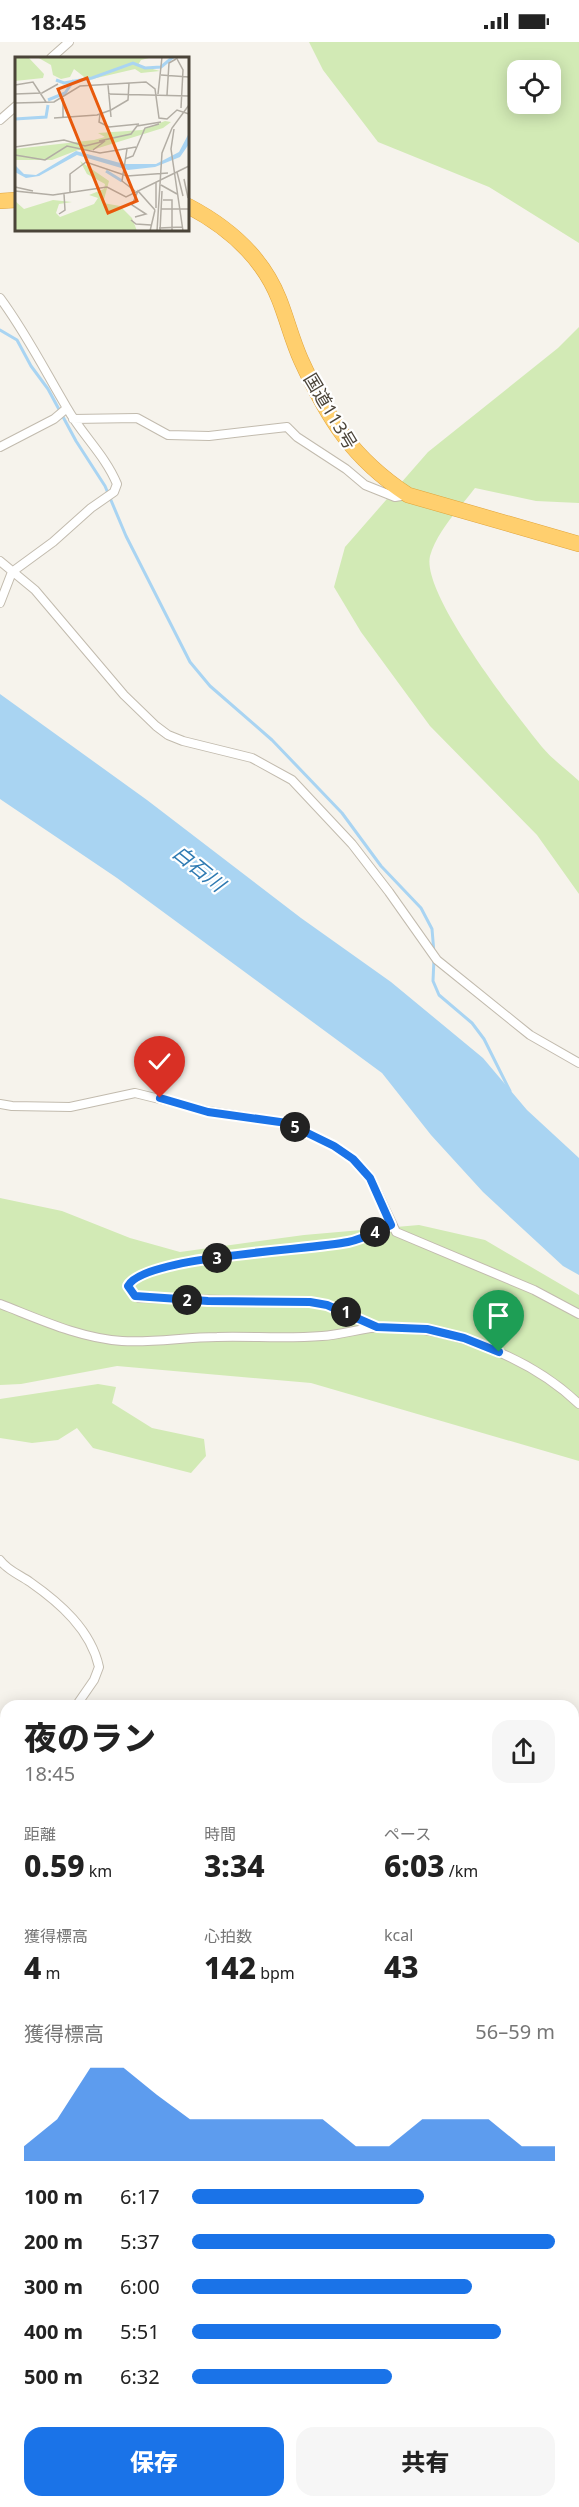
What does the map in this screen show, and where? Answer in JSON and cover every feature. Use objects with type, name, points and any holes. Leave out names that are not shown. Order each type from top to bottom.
[{"type":"highway","points":[[0,201],[15,200]]},
{"type":"highway","name":"国道113号","points":[[189,207],[230,232],[251,253],[266,273],[278,297],[300,358],[339,431],[355,452],[383,479],[408,495],[579,544]]},
{"type":"street","points":[[52,57],[69,42]]},
{"type":"street","points":[[0,120],[15,107]]},
{"type":"street","points":[[0,298],[23,330],[62,413],[74,419],[107,463],[117,484],[114,492],[12,572],[0,603]]},
{"type":"street","points":[[0,447],[62,413]]},
{"type":"street","points":[[74,419],[137,418],[168,435],[209,436],[287,427],[297,437],[346,469],[365,485],[395,497],[408,495]]},
{"type":"street","points":[[0,561],[35,590],[124,694],[156,726],[168,735],[183,741],[252,758],[291,780],[352,844],[437,960],[530,1035],[579,1063]]},
{"type":"street","points":[[0,1104],[70,1107],[135,1093],[208,1112],[287,1123],[334,1146],[353,1159],[370,1178],[396,1232],[534,1290],[579,1314]]},
{"type":"street","points":[[377,1327],[327,1305],[295,1300],[139,1298],[128,1286],[134,1278],[169,1266],[221,1257],[347,1242],[391,1225]]},
{"type":"street","points":[[0,1304],[84,1335],[129,1341],[218,1337],[302,1338],[347,1334],[377,1327],[427,1329],[472,1341],[499,1352],[546,1379],[579,1404]]},
{"type":"street","points":[[0,1560],[65,1610],[90,1642],[99,1667],[94,1680],[80,1700]]},
{"type":"green space","points":[[309,42],[579,42],[579,243],[489,187],[378,142],[323,70]]},
{"type":"green space","points":[[579,327],[579,503],[536,501],[475,488],[443,529],[430,556],[431,574],[440,597],[473,654],[542,747],[579,781],[579,894],[537,835],[430,726],[361,632],[334,587],[345,547],[428,452],[558,348]]},
{"type":"green space","points":[[0,1198],[62,1211],[130,1238],[180,1252],[304,1235],[419,1225],[485,1240],[579,1295],[579,1461],[311,1383],[117,1366],[21,1384],[0,1385]]},
{"type":"green space","points":[[98,1384],[116,1387],[112,1403],[152,1428],[204,1439],[206,1456],[191,1473],[93,1448],[77,1428],[58,1440],[32,1443],[0,1438],[0,1399]]},
{"type":"water","name":"白石川","points":[[0,694],[147,800],[301,918],[391,982],[483,1058],[527,1110],[579,1158],[579,1275],[563,1266],[483,1192],[431,1135],[382,1073],[117,878],[0,799]]},
{"type":"waterway","points":[[0,330],[17,340],[105,486],[126,536],[190,662],[210,686],[272,740],[342,813],[381,866],[421,908],[432,929],[434,953]]},
{"type":"waterway","points":[[434,959],[433,981],[439,995],[472,1023],[484,1039],[510,1091]]},
{"type":"route","points":[[160,1098],[208,1112],[287,1123],[334,1146],[353,1159],[370,1178],[391,1225],[347,1242],[221,1257],[154,1269],[131,1280],[128,1286],[135,1296],[208,1301],[295,1300],[310,1302],[327,1305],[377,1327],[444,1332],[499,1352]]}]
